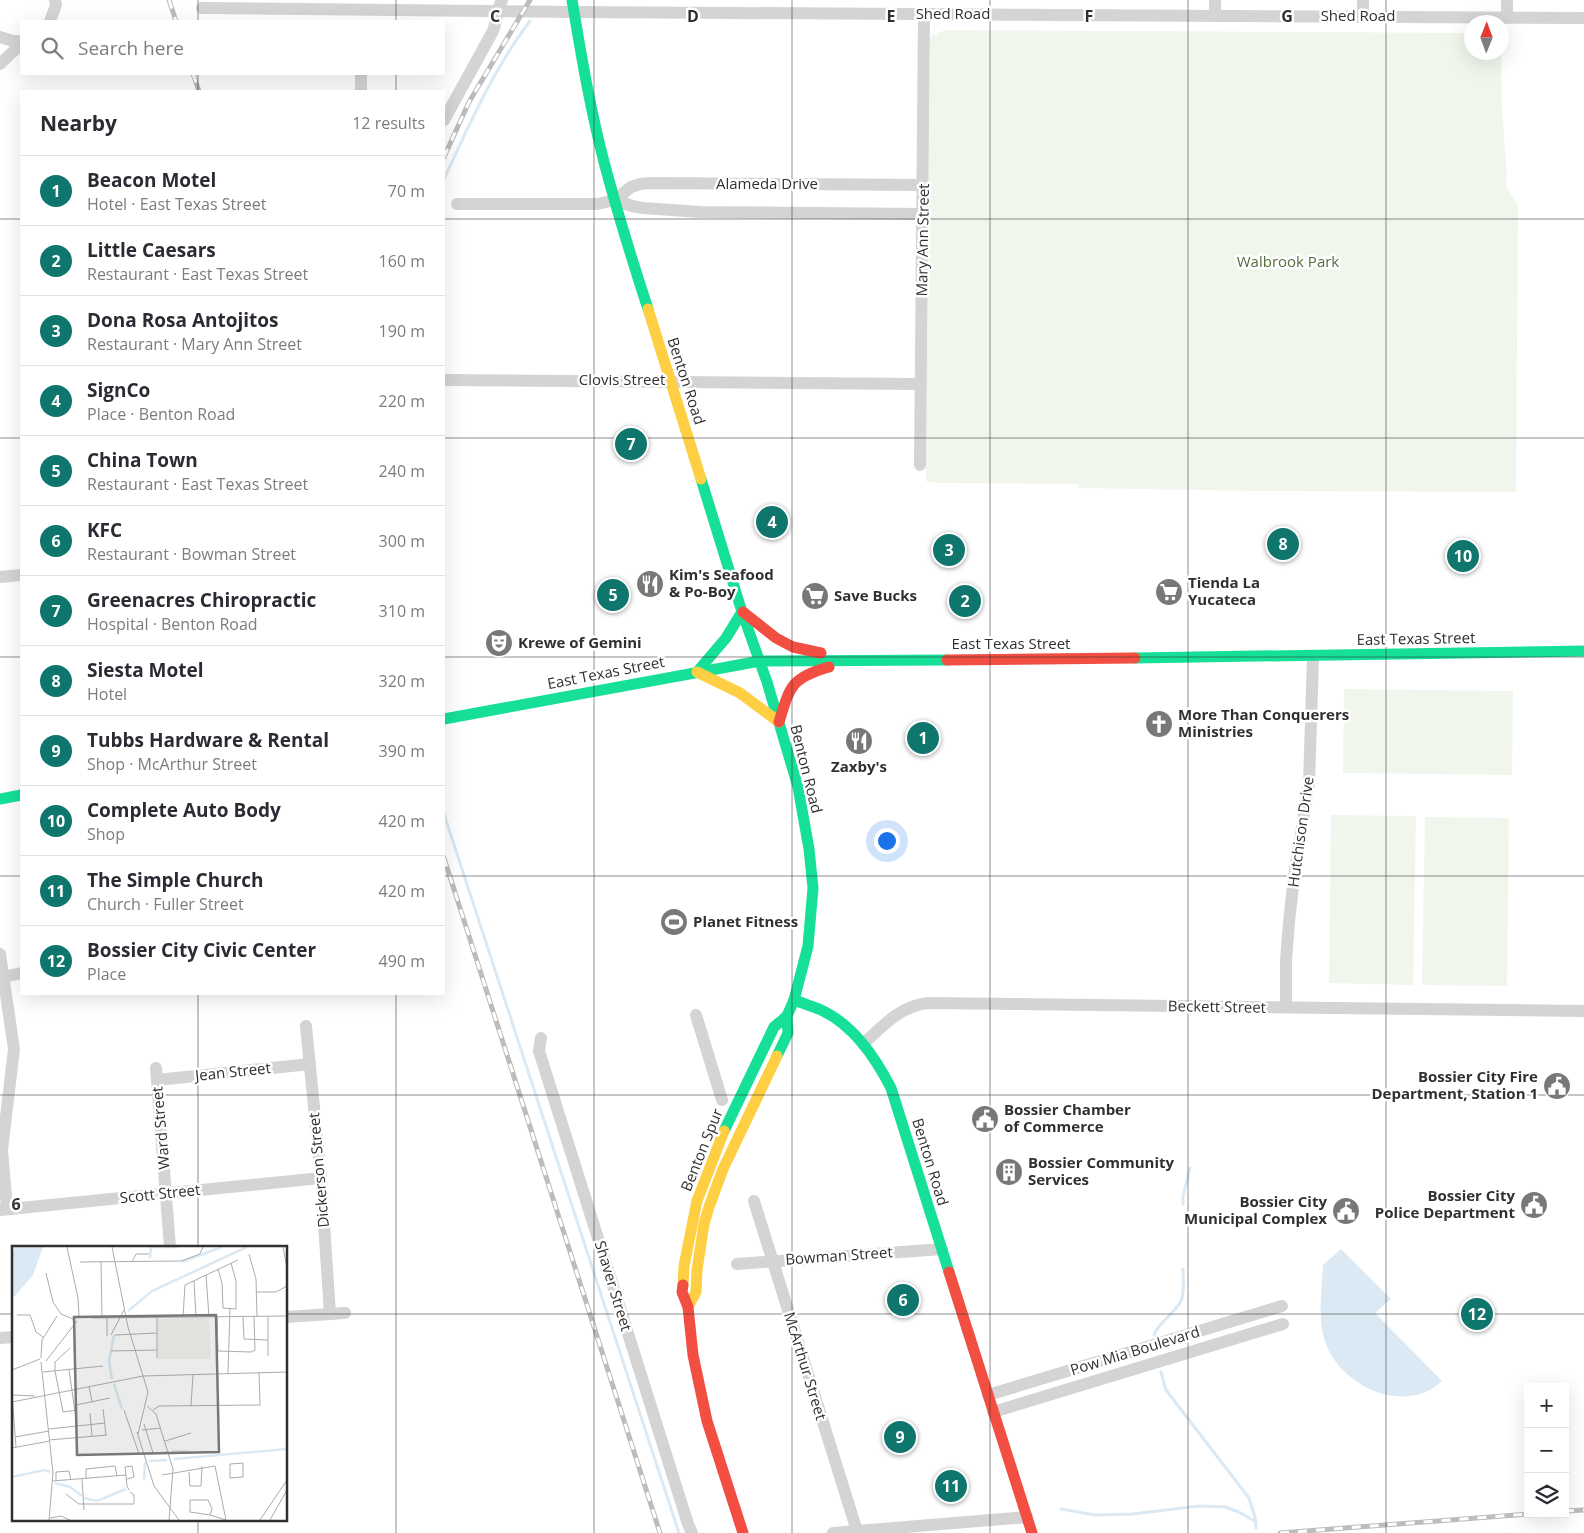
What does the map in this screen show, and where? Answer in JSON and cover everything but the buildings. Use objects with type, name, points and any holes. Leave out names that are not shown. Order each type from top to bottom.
[{"type":"main road","name":"Benton Road","points":[[573,6],[590,99],[615,200],[798,787],[809,849],[813,888],[808,946],[794,1000],[821,1010],[841,1023],[863,1044],[878,1063],[892,1088],[918,1176],[1032,1533]]},
{"type":"main road","points":[[742,612],[776,638],[793,647],[857,660],[814,671],[798,679],[791,685],[787,694],[779,722],[740,693],[697,672],[726,638],[742,612]]},
{"type":"main road","name":"East Texas Street","points":[[445,720],[760,661],[1313,657],[1421,653],[1584,651]]},
{"type":"main road","points":[[0,799],[20,795]]},
{"type":"main road","name":"Benton Spur","points":[[743,1533],[707,1421],[698,1382],[688,1307],[682,1292],[684,1266],[697,1201],[710,1165],[774,1027],[787,1016],[794,1000]]},
{"type":"street","points":[[50,20],[56,5],[55,0]]},
{"type":"street","points":[[1215,0],[1215,15]]},
{"type":"street","points":[[1363,0],[1363,16]]},
{"type":"street","points":[[1507,15],[1508,0]]},
{"type":"street","name":"Shed Road","points":[[202,8],[308,4],[362,16],[500,6],[573,6],[924,14],[1464,17]]},
{"type":"street","points":[[445,118],[493,31],[500,6]]},
{"type":"street","name":"Mary Ann Street","points":[[920,465],[924,14]]},
{"type":"street","name":"Shed Road","points":[[1509,18],[1584,18]]},
{"type":"street","points":[[0,38],[20,42]]},
{"type":"street","points":[[0,64],[20,43]]},
{"type":"street","points":[[361,75],[361,90]]},
{"type":"street","name":"Alameda Drive","points":[[615,200],[631,187],[650,183],[923,186]]},
{"type":"street","name":"Alameda Drive","points":[[457,204],[586,205],[615,200],[643,208],[700,212],[923,214]]},
{"type":"street","name":"Clovis Street","points":[[445,380],[670,380],[921,384]]},
{"type":"street","points":[[0,577],[20,575]]},
{"type":"street","name":"Hutchison Drive","points":[[1286,1007],[1286,961],[1289,922],[1296,862],[1309,784],[1313,657]]},
{"type":"street","points":[[0,954],[4,976],[6,1034],[14,1059],[2,1150],[3,1209]]},
{"type":"street","points":[[4,976],[20,974]]},
{"type":"street","name":"Beckett Street","points":[[863,1044],[901,1012],[916,1005],[928,1003],[1584,1011]]},
{"type":"street","points":[[696,1015],[722,1100]]},
{"type":"street","name":"Dickerson Street","points":[[306,1026],[321,1178],[330,1314]]},
{"type":"street","name":"Shaver Street","points":[[541,1038],[539,1051],[692,1533]]},
{"type":"street","name":"Jean Street","points":[[156,1074],[310,1064]]},
{"type":"street","name":"Ward Street","points":[[156,1074],[170,1246]]},
{"type":"street","name":"Scott Street","points":[[3,1209],[321,1178]]},
{"type":"street","name":"McArthur Street","points":[[754,1201],[856,1531]]},
{"type":"street","name":"Bowman Street","points":[[737,1264],[942,1249]]},
{"type":"street","name":"Pow Mia Boulevard","points":[[988,1394],[1282,1306]]},
{"type":"street","points":[[288,1317],[345,1313]]},
{"type":"street","name":"Pow Mia Boulevard","points":[[993,1412],[1283,1324]]},
{"type":"street","points":[[833,1533],[1027,1517]]},
{"type":"green space","name":"Walbrook Park","points":[[946,30],[1464,33],[1464,60],[1501,60],[1506,186],[1518,206],[1516,492],[1079,488],[1078,484],[937,483],[926,481],[930,40],[933,32],[936,36]]},
{"type":"green space","points":[[1344,689],[1513,691],[1512,775],[1343,773]]},
{"type":"green space","points":[[1331,815],[1416,816],[1413,985],[1329,983]]},
{"type":"green space","points":[[1425,817],[1509,818],[1507,986],[1422,985]]},
{"type":"shaded area","points":[[1341,1249],[1391,1299],[1375,1313],[1442,1381],[1427,1391],[1409,1396],[1391,1396],[1374,1391],[1357,1382],[1343,1370],[1331,1355],[1324,1338],[1321,1322],[1323,1265]]},
{"type":"waterway","points":[[445,177],[494,77],[530,21]]},
{"type":"waterway","points":[[445,817],[679,1533]]},
{"type":"waterway","points":[[1183,1204],[1183,1196],[1190,1168]]},
{"type":"waterway","points":[[1154,1335],[1181,1301],[1183,1269]]},
{"type":"waterway","points":[[1161,1372],[1166,1390],[1249,1498],[1255,1517],[1256,1528]]},
{"type":"waterway","points":[[1061,1509],[1095,1515],[1133,1514],[1198,1506],[1225,1507],[1239,1512],[1256,1522]]},
{"type":"railway","points":[[169,0],[176,20]]},
{"type":"railway","points":[[445,155],[469,102],[530,0]]},
{"type":"railway","points":[[193,75],[199,90]]},
{"type":"railway","points":[[445,861],[660,1533]]},
{"type":"railway","points":[[1569,1511],[1584,1510]]},
{"type":"railway","points":[[1280,1533],[1524,1514]]},
{"type":"traffic: fast","points":[[572,0],[599,142],[619,217],[648,309]]},
{"type":"traffic: fast","points":[[701,479],[742,612],[767,682],[798,787],[809,849],[813,888],[808,946],[794,1000],[787,1016],[788,1033],[777,1056]]},
{"type":"traffic: fast","points":[[697,672],[726,638],[742,612]]},
{"type":"traffic: fast","points":[[1135,658],[1584,651]]},
{"type":"traffic: fast","points":[[445,719],[760,661],[947,660]]},
{"type":"traffic: fast","points":[[0,799],[20,795]]},
{"type":"traffic: fast","points":[[794,1000],[831,1015],[853,1032],[885,1076],[891,1088],[949,1272]]},
{"type":"traffic: fast","points":[[724,1131],[774,1027],[787,1016]]},
{"type":"traffic: slow","points":[[648,309],[701,479]]},
{"type":"traffic: slow","points":[[697,672],[740,693],[779,722]]},
{"type":"traffic: slow","points":[[688,1307],[696,1292],[697,1270],[704,1224],[709,1207],[723,1169],[777,1056]]},
{"type":"traffic: slow","points":[[683,1285],[684,1266],[697,1201],[724,1131]]},
{"type":"traffic: jam","points":[[743,612],[776,638],[793,647],[821,653]]},
{"type":"traffic: jam","points":[[947,660],[1135,658]]},
{"type":"traffic: jam","points":[[779,722],[786,700],[794,685],[807,675],[829,667]]},
{"type":"traffic: jam","points":[[949,1272],[1032,1533]]},
{"type":"traffic: jam","points":[[683,1285],[682,1292],[688,1307],[693,1355],[707,1421],[743,1533]]},
{"type":"place","name":"Greenacres Chiropractic","points":[[631,444]]},
{"type":"place","name":"SignCo","points":[[772,522]]},
{"type":"place","name":"Siesta Motel","points":[[1283,544]]},
{"type":"place","name":"Dona Rosa Antojitos","points":[[949,550]]},
{"type":"place","name":"Complete Auto Body","points":[[1463,556]]},
{"type":"place","name":"Kim's Seafood & Po-Boy","points":[[650,584]]},
{"type":"place","name":"Tienda La Yucateca","points":[[1169,592]]},
{"type":"place","name":"China Town","points":[[613,595]]},
{"type":"place","name":"Save Bucks","points":[[815,596]]},
{"type":"place","name":"Little Caesars","points":[[965,601]]},
{"type":"place","name":"Krewe of Gemini","points":[[499,643]]},
{"type":"place","name":"More Than Conquerers Ministries","points":[[1159,724]]},
{"type":"place","name":"Beacon Motel","points":[[923,738]]},
{"type":"place","name":"Zaxby's","points":[[859,741]]},
{"type":"place","name":"Planet Fitness","points":[[674,922]]},
{"type":"place","name":"Bossier City Fire Department, Station 1","points":[[1557,1086]]},
{"type":"place","name":"Bossier Chamber of Commerce","points":[[985,1119]]},
{"type":"place","name":"Bossier Community Services","points":[[1009,1172]]},
{"type":"place","name":"Bossier City Police Department","points":[[1534,1205]]},
{"type":"place","name":"Bossier City Municipal Complex","points":[[1346,1211]]},
{"type":"place","name":"KFC","points":[[903,1300]]},
{"type":"place","name":"Bossier City Civic Center","points":[[1477,1314]]},
{"type":"place","name":"Tubbs Hardware & Rental","points":[[900,1437]]},
{"type":"place","name":"The Simple Church","points":[[951,1486]]}]
